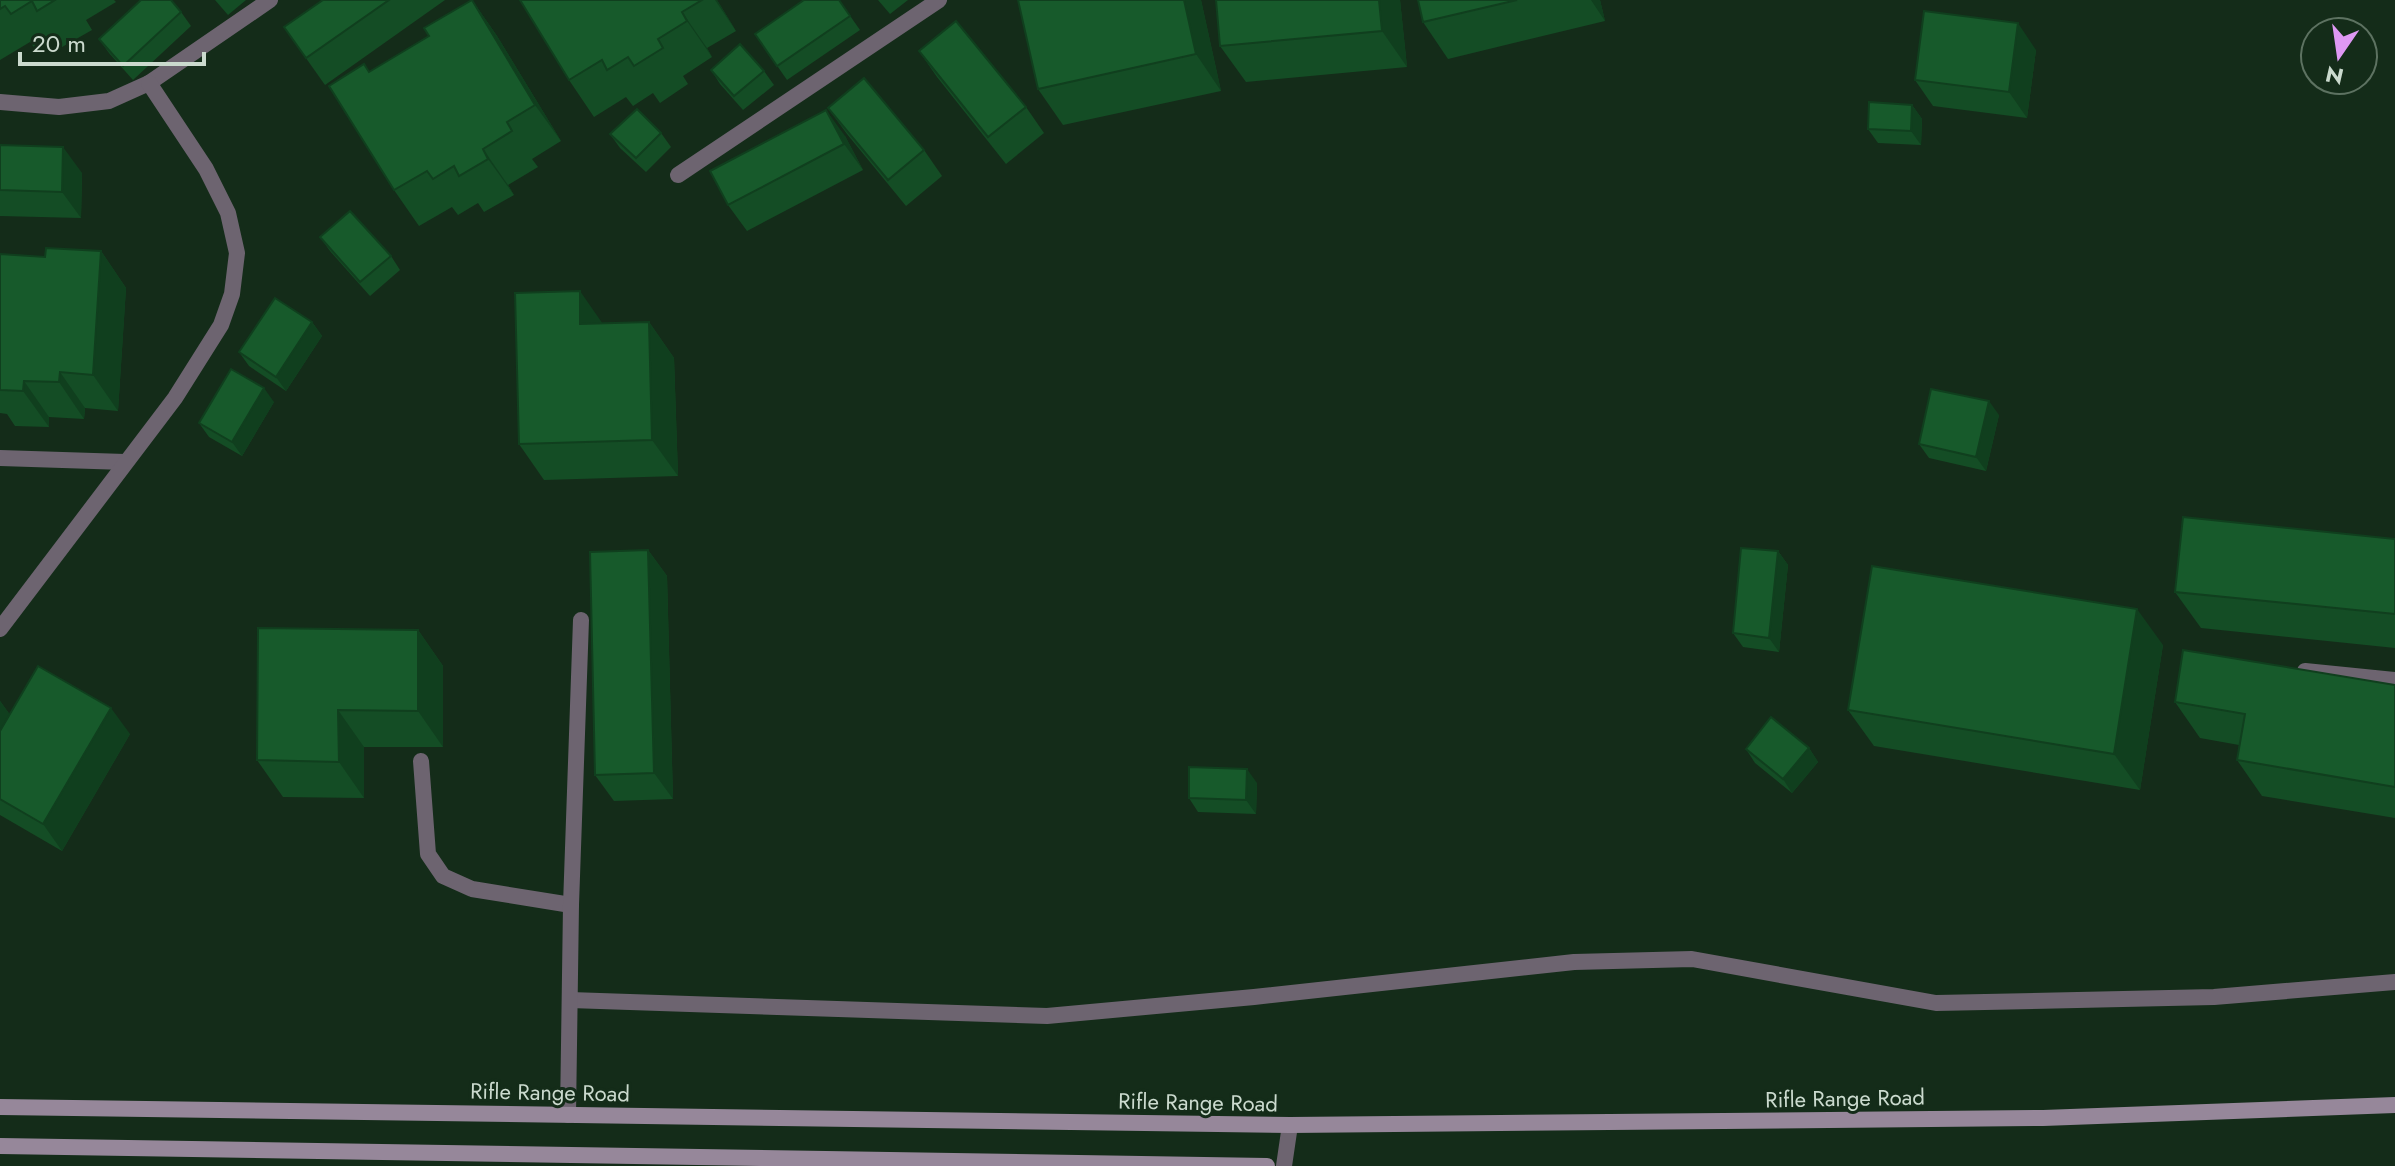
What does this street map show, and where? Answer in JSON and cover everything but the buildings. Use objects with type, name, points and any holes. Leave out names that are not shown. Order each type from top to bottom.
[{"type":"main road","name":"Rifle Range Road","points":[[0,1107],[1290,1125],[2043,1118],[2395,1105]]},
{"type":"main road","points":[[0,1146],[1267,1166]]},
{"type":"street","points":[[0,102],[59,107],[109,101],[149,83],[270,0]]},
{"type":"street","points":[[678,175],[939,0]]},
{"type":"street","points":[[0,629],[175,398],[221,325],[232,294],[237,253],[228,213],[206,169],[149,83]]},
{"type":"street","points":[[0,458],[125,462]]},
{"type":"street","points":[[568,1115],[571,905],[581,620]]},
{"type":"street","points":[[2290,670],[2395,680]]},
{"type":"street","points":[[421,761],[428,854],[443,876],[472,889],[571,905]]},
{"type":"street","points":[[570,1000],[1047,1016],[1574,962],[1692,959],[1936,1003],[2214,997],[2395,982]]},
{"type":"street","points":[[1284,1166],[1290,1125]]}]
